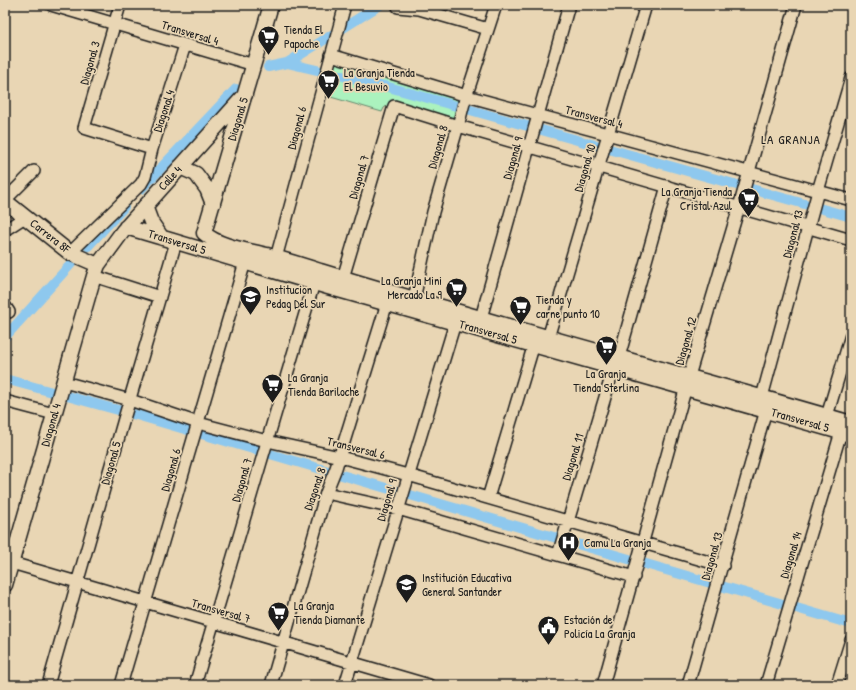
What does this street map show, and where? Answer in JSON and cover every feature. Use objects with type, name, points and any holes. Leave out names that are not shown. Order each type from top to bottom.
[{"type":"street","name":"Transversal 4","points":[[51,5],[185,45],[253,70]]},
{"type":"street","name":"Diagonal 3","points":[[120,5],[84,128],[152,149]]},
{"type":"street","name":"Diagonal 5","points":[[204,233],[271,5]]},
{"type":"street","name":"Diagonal 6","points":[[276,258],[345,5]]},
{"type":"street","name":"Diagonal 8","points":[[414,299],[433,212],[465,100],[496,5]]},
{"type":"street","name":"Diagonal 9","points":[[482,318],[569,5]]},
{"type":"street","name":"Diagonal 10","points":[[548,338],[646,5]]},
{"type":"street","name":"Diagonal 12","points":[[603,685],[796,5]]},
{"type":"street","points":[[398,7],[420,7],[488,29]]},
{"type":"street","name":"Diagonal 4","points":[[144,178],[185,45]]},
{"type":"street","name":"Transversal 4","points":[[329,61],[465,100],[538,118],[607,138],[818,193],[851,200]]},
{"type":"street","name":"Diagonal 13","points":[[688,685],[722,569],[811,216],[851,78]]},
{"type":"street","name":"Calle 4","points":[[96,271],[126,227],[246,92]]},
{"type":"street","name":"Diagonal 7","points":[[343,278],[394,106],[459,123]]},
{"type":"street","points":[[459,123],[531,142],[667,186],[740,205],[851,240]]},
{"type":"street","points":[[180,167],[196,174],[207,189],[213,204]]},
{"type":"street","points":[[5,201],[34,171]]},
{"type":"street","name":"Calle 4","points":[[70,253],[141,184],[144,178]]},
{"type":"street","name":"Diagonal 11","points":[[558,556],[617,362],[667,186]]},
{"type":"street","name":"Carrera 8F","points":[[5,201],[70,253],[96,271]]},
{"type":"street","points":[[145,206],[151,222],[162,238]]},
{"type":"street","points":[[5,230],[25,217]]},
{"type":"street","name":"Transversal 5","points":[[126,227],[455,323],[534,344],[617,362]]},
{"type":"street","points":[[177,242],[194,240],[204,233]]},
{"type":"street","name":"Transversal 5","points":[[204,233],[210,238],[221,243],[482,318],[548,338],[617,362],[764,404],[848,430]]},
{"type":"street","name":"Diagonal 5","points":[[48,685],[124,419],[177,242]]},
{"type":"street","name":"Diagonal 6","points":[[120,685],[245,262]]},
{"type":"street","points":[[96,271],[160,297]]},
{"type":"street","name":"Diagonal 4","points":[[5,585],[8,562],[96,271]]},
{"type":"street","name":"Diagonal 7","points":[[195,685],[314,282]]},
{"type":"street","name":"Diagonal 8","points":[[271,685],[326,493],[340,457],[387,303]]},
{"type":"street","name":"Diagonal 9","points":[[345,685],[455,323]]},
{"type":"street","points":[[827,416],[851,335]]},
{"type":"street","points":[[488,498],[534,344]]},
{"type":"street","name":"Transversal 6","points":[[61,390],[129,402],[196,431],[340,457],[408,478],[488,498],[568,521],[642,546],[722,569]]},
{"type":"street","points":[[5,401],[54,414]]},
{"type":"street","name":"Transversal 5","points":[[764,404],[827,416],[848,430]]},
{"type":"street","name":"Diagonal 14","points":[[766,685],[794,590],[848,430]]},
{"type":"street","points":[[326,493],[400,506],[558,556],[635,572]]},
{"type":"street","name":"Transversal 7","points":[[8,562],[429,685]]},
{"type":"street","points":[[838,685],[850,643]]},
{"type":"green space","points":[[334,60],[459,94],[462,103],[458,114],[451,118],[391,103],[384,108],[382,112],[324,95]]},
{"type":"waterway","points":[[268,67],[287,63],[380,5]]},
{"type":"waterway","points":[[287,63],[385,86],[851,217]]},
{"type":"waterway","points":[[141,189],[236,89]]},
{"type":"waterway","points":[[88,246],[124,207]]},
{"type":"waterway","points":[[5,337],[71,264]]},
{"type":"waterway","points":[[5,379],[140,416],[851,624]]},
{"type":"place","name":"Tienda El Papoche","points":[[268,56]]},
{"type":"place","name":"La Granja Tienda El Besuvio","points":[[328,100]]},
{"type":"place","name":"La Granja Tienda Cristal Azul","points":[[748,218]]},
{"type":"place","name":"La Granja Mini Mercado La 9","points":[[457,308]]},
{"type":"place","name":"Institucion Pedag Del Sur","points":[[250,316]]},
{"type":"place","name":"Tienda y carne punto 10","points":[[521,326]]},
{"type":"place","name":"La Granja Tienda Sterlina","points":[[606,366]]},
{"type":"place","name":"La Granja Tienda Bariloche","points":[[272,404]]},
{"type":"place","name":"Camu La Granja","points":[[568,562]]},
{"type":"place","name":"Institución Educativa General Santander","points":[[407,604]]},
{"type":"place","name":"La Granja Tienda Diamante","points":[[278,632]]},
{"type":"place","name":"Estación de Policía La Granja","points":[[548,646]]},
{"type":"district","name":"LA GRANJA","points":[[791,139]]}]
